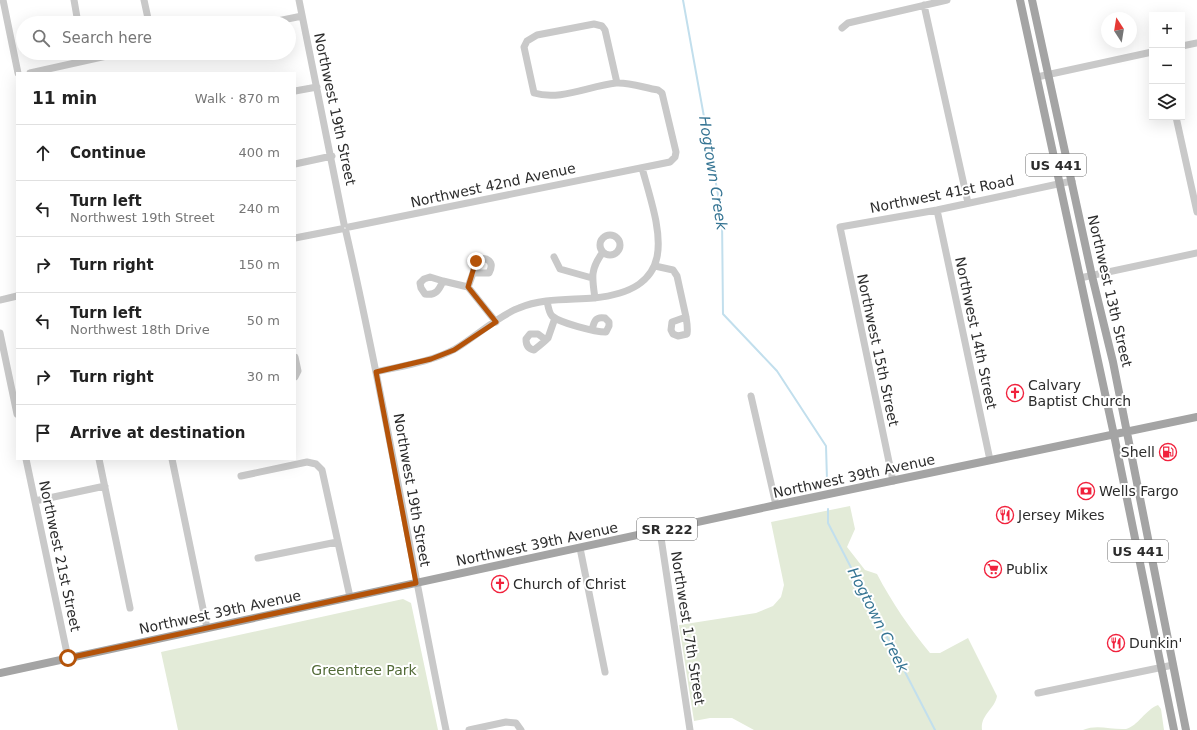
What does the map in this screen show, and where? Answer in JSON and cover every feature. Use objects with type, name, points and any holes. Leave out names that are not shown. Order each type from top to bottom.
[{"type":"main road","name":"Northwest 13th Street","points":[[1020,0],[1114,435],[1174,730]]},
{"type":"main road","name":"Northwest 13th Street","points":[[1032,0],[1092,276],[1113,362],[1186,730]]},
{"type":"main road","name":"Northwest 39th Avenue","points":[[0,673],[776,505],[1197,417]]},
{"type":"street","points":[[3,0],[18,72]]},
{"type":"street","points":[[74,0],[77,16]]},
{"type":"street","points":[[144,0],[147,16]]},
{"type":"street","name":"Northwest 19th Street","points":[[299,0],[376,372],[416,583],[446,730]]},
{"type":"street","points":[[842,28],[848,24],[947,0]]},
{"type":"street","points":[[924,5],[968,203]]},
{"type":"street","points":[[296,17],[302,16]]},
{"type":"street","points":[[594,24],[602,26],[605,30],[617,83],[558,95],[539,95],[534,93],[532,89],[524,47],[527,41],[537,35],[594,24]]},
{"type":"street","points":[[1185,45],[1197,43]]},
{"type":"street","points":[[1037,77],[1149,53]]},
{"type":"street","points":[[33,72],[72,60]]},
{"type":"street","name":"Northwest 42nd Avenue","points":[[296,238],[670,162],[675,157],[676,152],[662,93],[658,90],[617,83]]},
{"type":"street","points":[[296,91],[317,87]]},
{"type":"street","points":[[1177,120],[1197,212]]},
{"type":"street","points":[[296,164],[332,156]]},
{"type":"street","points":[[376,372],[431,359],[454,350],[518,308],[547,301],[595,298],[626,292],[638,286],[646,279],[655,266],[659,249],[659,236],[642,168]]},
{"type":"street","name":"Northwest 41st Road","points":[[842,227],[937,210],[1072,181]]},
{"type":"street","name":"Northwest 14th Street","points":[[937,210],[990,460]]},
{"type":"street","name":"Northwest 15th Street","points":[[842,227],[840,227],[842,242],[893,481]]},
{"type":"street","points":[[595,298],[592,278],[596,261],[603,252]]},
{"type":"street","points":[[1080,278],[1197,253]]},
{"type":"street","points":[[554,257],[560,269],[592,278]]},
{"type":"street","points":[[655,266],[673,270],[677,276],[686,317]]},
{"type":"street","points":[[468,287],[473,273]]},
{"type":"street","points":[[443,281],[468,287],[496,322]]},
{"type":"street","points":[[0,300],[16,296]]},
{"type":"street","points":[[547,301],[551,315],[555,318],[592,330]]},
{"type":"street","points":[[546,340],[555,318]]},
{"type":"street","points":[[0,333],[16,409]]},
{"type":"street","points":[[296,362],[298,371],[296,375]]},
{"type":"street","points":[[751,396],[776,505]]},
{"type":"street","name":"Northwest 21st Street","points":[[26,460],[68,658]]},
{"type":"street","points":[[99,460],[130,608]]},
{"type":"street","points":[[172,460],[207,628]]},
{"type":"street","points":[[241,476],[307,462],[316,464],[322,470],[350,597]]},
{"type":"street","points":[[35,501],[105,486]]},
{"type":"street","name":"Northwest 17th Street","points":[[660,530],[690,730]]},
{"type":"street","points":[[258,558],[337,542]]},
{"type":"street","points":[[580,548],[605,672]]},
{"type":"street","points":[[1038,693],[1173,665]]},
{"type":"street","points":[[469,730],[506,722],[516,723],[521,730]]},
{"type":"green space","points":[[850,506],[855,529],[847,547],[865,570],[877,574],[901,615],[930,653],[940,653],[968,638],[997,696],[994,705],[983,720],[982,730],[754,730],[732,718],[710,718],[694,721],[679,625],[756,613],[773,606],[781,597],[784,585],[771,522]]},
{"type":"green space","name":"Greentree Park","points":[[403,599],[411,603],[438,730],[178,730],[161,652]]},
{"type":"green space","points":[[1158,705],[1161,709],[1164,730],[1083,730],[1094,727],[1126,729],[1134,725],[1149,710]]},
{"type":"waterway","name":"Hogtown Creek","points":[[683,0],[722,217],[723,314],[777,371],[826,446],[827,480]]},
{"type":"waterway","name":"Hogtown Creek","points":[[828,509],[828,523],[935,730]]},
{"type":"place","name":"Calvary Baptist Church","points":[[1015,393]]},
{"type":"place","name":"Shell","points":[[1168,452]]},
{"type":"place","name":"Wells Fargo","points":[[1086,491]]},
{"type":"place","name":"Jersey Mikes","points":[[1005,515]]},
{"type":"place","name":"Publix","points":[[993,569]]},
{"type":"place","name":"Church of Christ","points":[[500,584]]},
{"type":"place","name":"Dunkin'","points":[[1116,643]]},
{"type":"route","points":[[68,658],[416,583],[386,418],[376,372],[431,359],[454,350],[496,322],[468,287],[476,261]]}]
